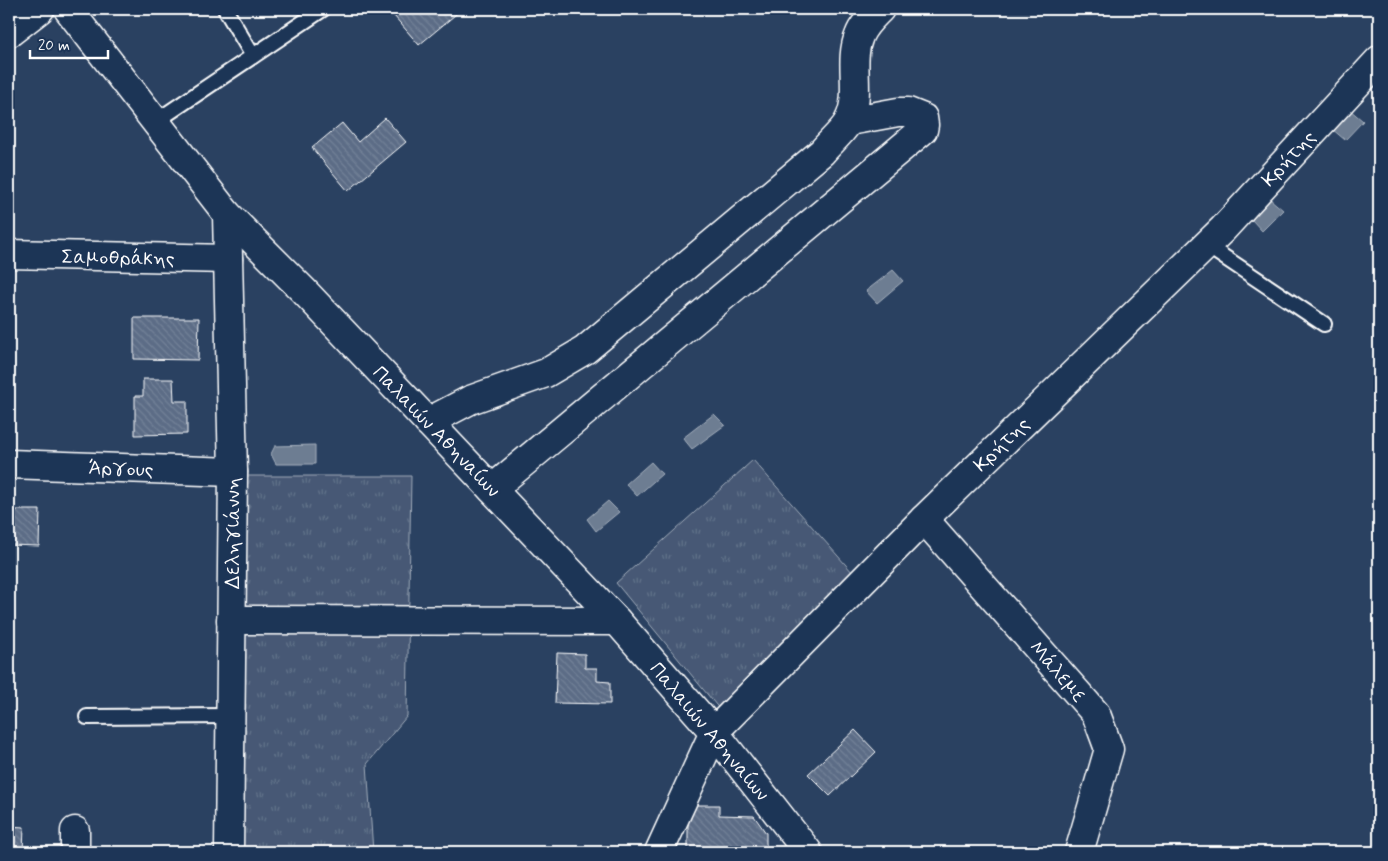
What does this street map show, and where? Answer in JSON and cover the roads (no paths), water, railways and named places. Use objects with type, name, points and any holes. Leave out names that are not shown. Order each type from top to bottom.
[{"type":"street","points":[[9,33],[40,9]]},
{"type":"street","name":"Παλαιών Αθηναίων","points":[[68,9],[227,214],[303,290],[617,621],[714,732],[808,852]]},
{"type":"street","points":[[428,422],[470,400],[546,372],[585,350],[822,152],[849,120],[855,100],[855,56],[858,37],[873,17]]},
{"type":"street","name":"Κρήτης","points":[[659,852],[714,732],[924,519],[1206,245],[1379,60]]},
{"type":"street","points":[[492,489],[915,137],[923,130],[924,125],[923,118],[908,112],[849,120]]},
{"type":"street","name":"Δεληγιάννη","points":[[227,214],[233,472],[229,852]]},
{"type":"street","name":"Σαμοθράκης","points":[[9,254],[228,259]]},
{"type":"street","name":"Άργους","points":[[9,464],[233,472]]},
{"type":"street","name":"Μάλεμε","points":[[924,519],[1096,714],[1109,749],[1079,852]]},
{"type":"street","points":[[231,620],[617,621]]},
{"type":"lane","points":[[225,9],[253,56]]},
{"type":"lane","points":[[155,122],[323,9]]},
{"type":"lane","points":[[1206,245],[1324,324]]},
{"type":"lane","points":[[87,717],[230,716]]}]
